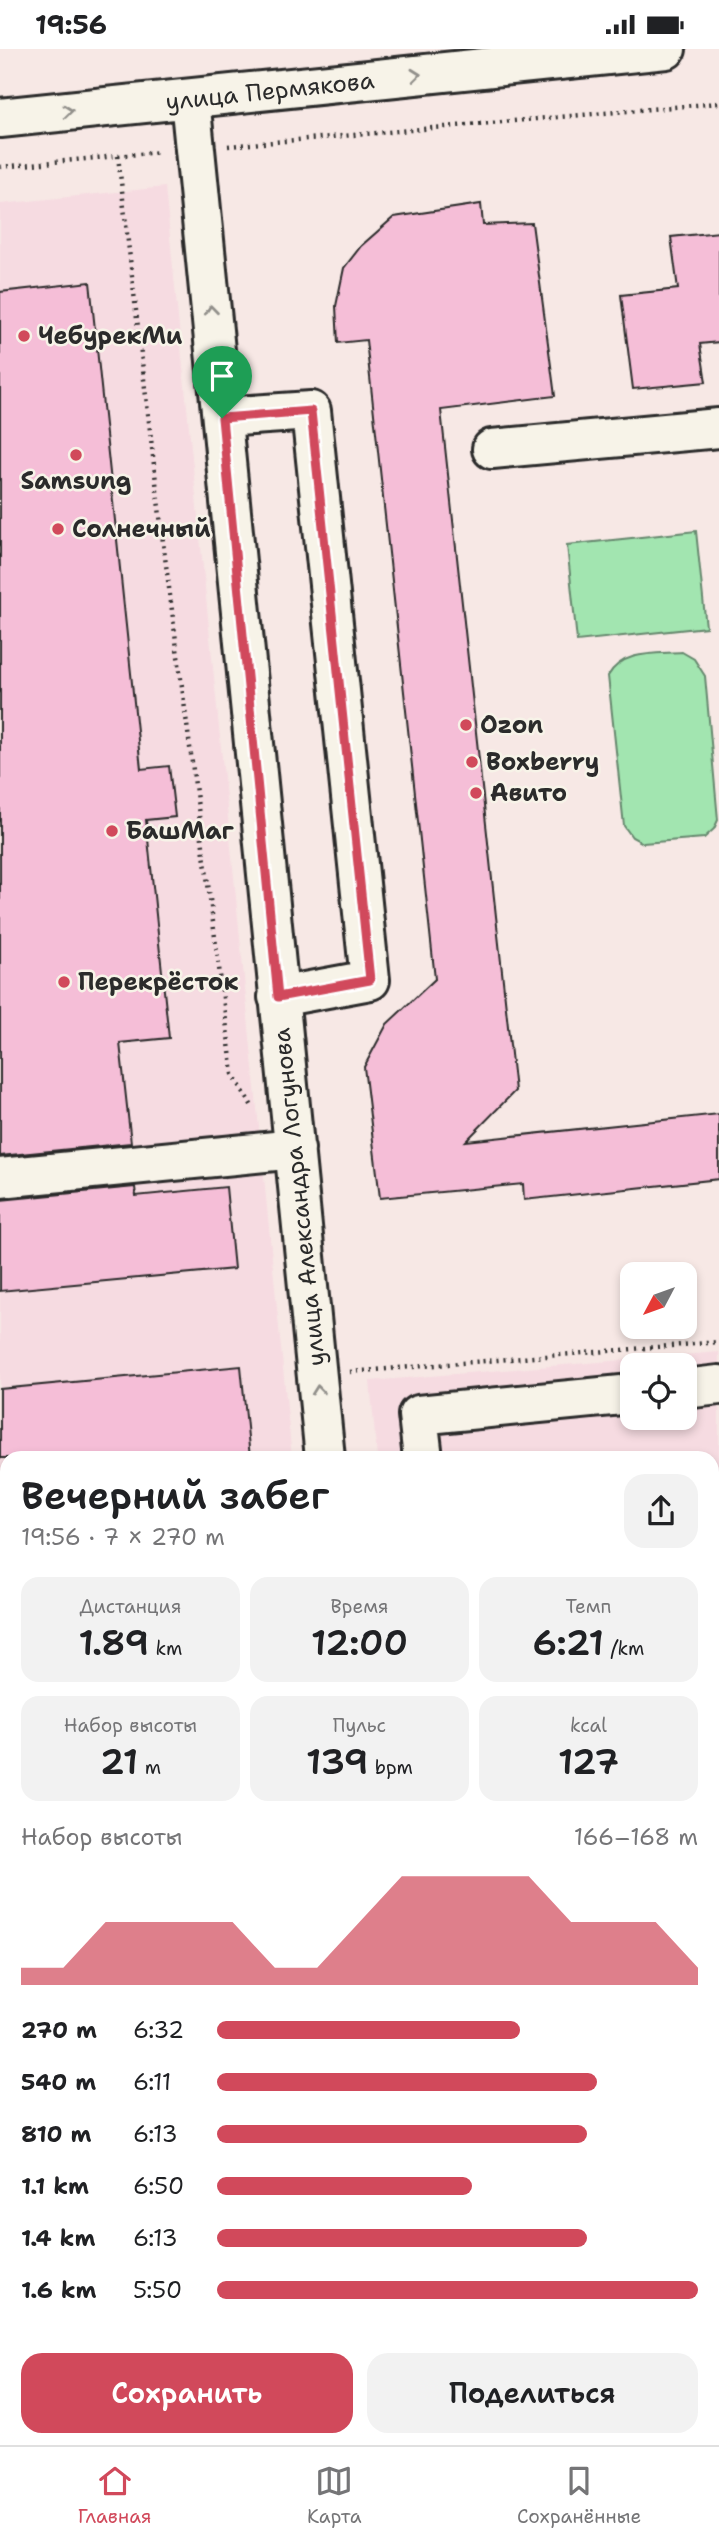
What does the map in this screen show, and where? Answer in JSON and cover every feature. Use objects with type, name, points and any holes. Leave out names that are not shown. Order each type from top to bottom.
[{"type":"street","name":"улица Пермякова","points":[[0,118],[666,49]]},
{"type":"street","name":"улица Александра Логунова","points":[[190,100],[324,1451]]},
{"type":"street","points":[[222,418],[311,411],[370,980],[278,997]]},
{"type":"street","points":[[492,449],[719,428]]},
{"type":"street","points":[[0,1178],[295,1149]]},
{"type":"street","points":[[697,1388],[719,1385]]},
{"type":"street","points":[[422,1451],[418,1415],[620,1395]]},
{"type":"path","points":[[0,167],[719,103]]},
{"type":"shaded area","points":[[165,187],[291,1451],[0,1451],[0,204]]},
{"type":"shaded area","points":[[719,1352],[719,1451],[376,1451],[370,1381],[620,1360],[620,1430],[697,1430],[697,1354]]},
{"type":"green space","points":[[696,531],[706,627],[577,641],[567,545]]},
{"type":"green space","points":[[682,652],[694,659],[705,676],[718,820],[714,829],[704,838],[643,843],[632,837],[624,826],[608,676],[622,662],[640,655]]},
{"type":"building","points":[[481,204],[483,225],[532,223],[555,396],[441,410],[515,1091],[466,1141],[719,1114],[719,1179],[524,1200],[523,1184],[380,1198],[364,1067],[387,1024],[435,979],[366,340],[338,343],[336,306],[344,268],[361,246],[394,217]]},
{"type":"building","points":[[719,232],[719,342],[700,344],[706,382],[633,389],[621,295],[678,289],[671,237]]},
{"type":"building","name":"Солнечный","points":[[90,282],[141,769],[169,766],[175,817],[146,820],[169,1038],[120,1043],[131,1143],[0,1156],[0,292]]},
{"type":"building","points":[[135,1187],[136,1196],[226,1187],[234,1269],[0,1291],[0,1200]]},
{"type":"building","points":[[241,1366],[249,1451],[0,1451],[0,1389]]},
{"type":"place","name":"ЧебурекМи","points":[[24,336]]},
{"type":"place","name":"Samsung","points":[[76,455]]},
{"type":"place","name":"Солнечный","points":[[58,529]]},
{"type":"place","name":"Ozon","points":[[466,725]]},
{"type":"place","name":"Boxberry","points":[[472,762]]},
{"type":"place","name":"Авито","points":[[476,793]]},
{"type":"place","name":"БашМаг","points":[[112,831]]},
{"type":"place","name":"Перекрёсток","points":[[64,982]]},
{"type":"route","points":[[311,411],[370,980],[278,997],[233,536],[222,418],[311,411]]}]
